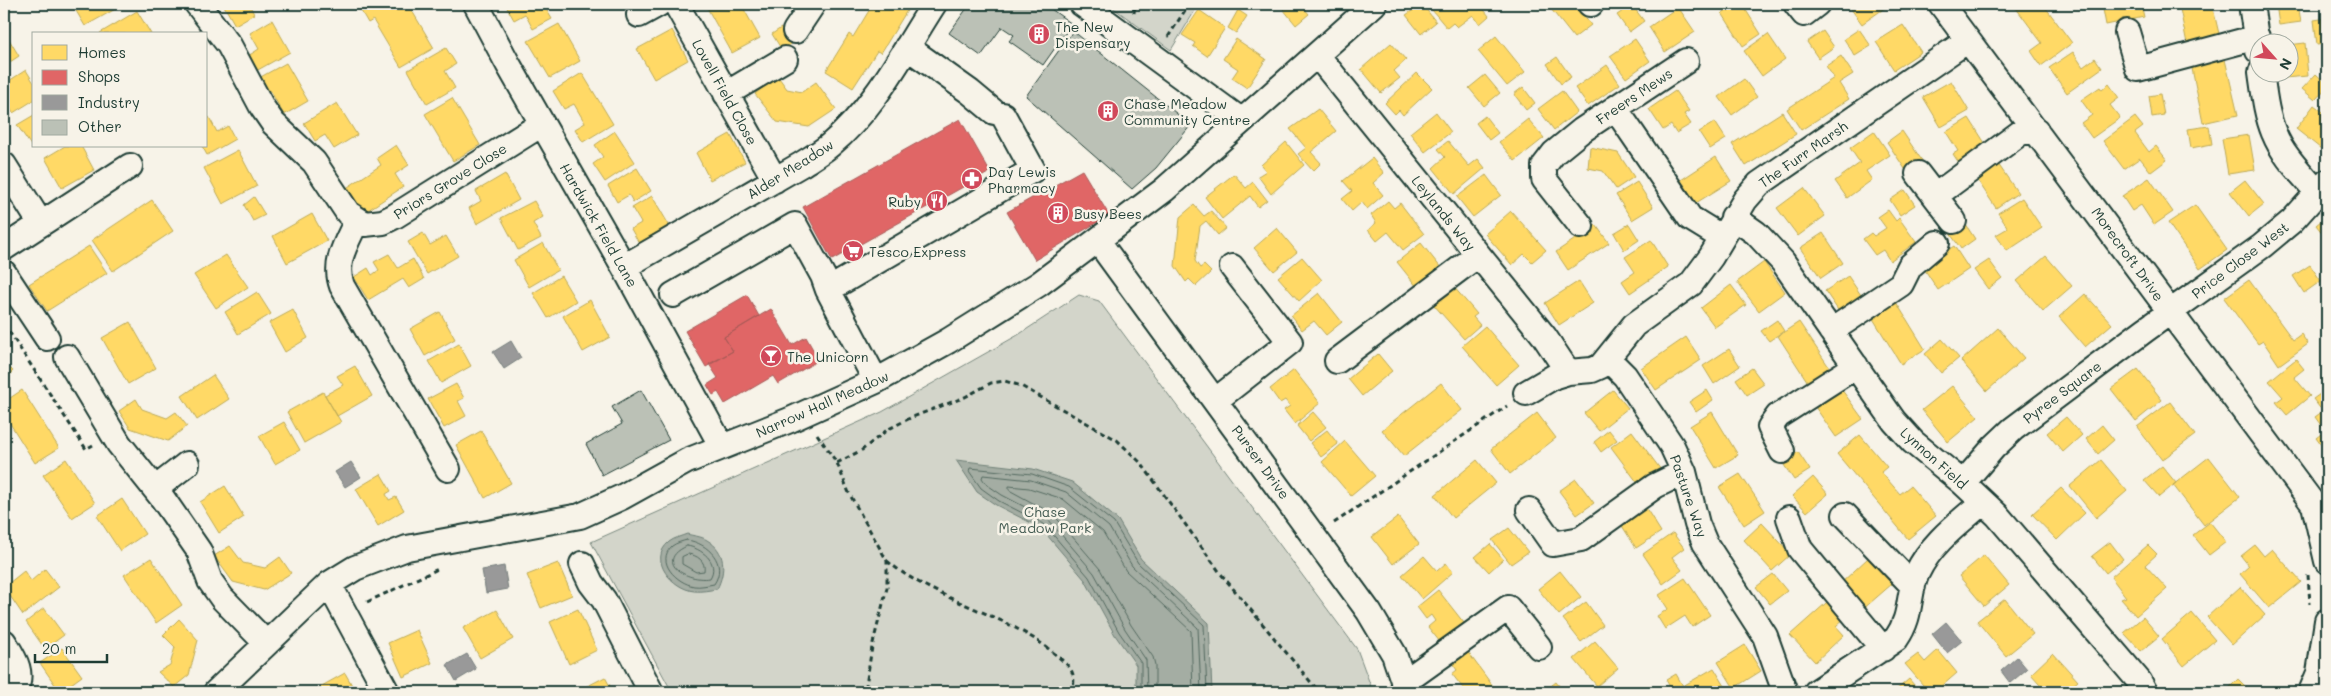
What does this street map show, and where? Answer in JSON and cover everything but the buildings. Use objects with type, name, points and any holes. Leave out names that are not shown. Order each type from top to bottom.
[{"type":"street","points":[[196,4],[230,45],[262,107],[273,123],[314,162],[348,213],[357,220],[338,265],[342,286],[448,469]]},
{"type":"street","name":"Hardwick Field Lane","points":[[476,4],[624,267],[722,447]]},
{"type":"street","name":"Lovell Field Close","points":[[676,4],[775,180]]},
{"type":"street","points":[[796,31],[812,4]]},
{"type":"street","name":"Alder Meadow","points":[[624,267],[818,154],[844,132],[875,94],[934,4]]},
{"type":"street","points":[[1082,4],[1242,121]]},
{"type":"street","name":"Narrow Hall Meadow","points":[[216,692],[329,584],[355,568],[407,548],[580,516],[622,497],[688,460],[790,420],[876,380],[1000,309],[1098,241],[1164,190],[1374,4]]},
{"type":"street","points":[[1796,4],[1804,14],[1817,4]]},
{"type":"street","name":"Morecroft Drive","points":[[1941,4],[2170,312],[2321,510],[2327,561]]},
{"type":"street","points":[[2251,4],[2256,32]]},
{"type":"street","points":[[2127,32],[2138,69],[2248,46]]},
{"type":"street","name":"The Furr Marsh","points":[[1526,394],[1555,376],[1568,372],[1592,370],[1601,366],[1624,335],[1634,325],[1691,284],[1702,272],[1727,227],[1745,200],[1759,184],[1968,40]]},
{"type":"street","points":[[828,290],[1033,170],[998,114],[907,47]]},
{"type":"street","name":"Leylands Way","points":[[1316,55],[1544,336],[1568,372]]},
{"type":"street","points":[[726,94],[785,59]]},
{"type":"street","name":"Freers Mews","points":[[1581,226],[1544,179],[1544,166],[1554,152],[1582,131],[1686,61]]},
{"type":"street","points":[[2263,82],[2268,113],[2274,134],[2282,150],[2322,187]]},
{"type":"street","name":"Lynnon Field","points":[[1615,108],[1690,218],[1756,233],[1772,248],[1894,421],[1907,435],[1963,483],[2011,530],[2139,681],[2145,692]]},
{"type":"street","name":"Priors Grove Close","points":[[357,220],[371,224],[395,216],[542,124]]},
{"type":"street","points":[[1935,196],[2020,133],[2036,130]]},
{"type":"street","points":[[4,165],[41,224]]},
{"type":"street","points":[[4,248],[130,166]]},
{"type":"street","points":[[1918,174],[1954,221]]},
{"type":"street","name":"Price Close West","points":[[2170,312],[2277,234],[2322,187]]},
{"type":"street","points":[[673,295],[795,225],[876,380]]},
{"type":"street","name":"Purser Drive","points":[[1098,241],[1216,400],[1379,627],[1394,654],[1405,688]]},
{"type":"street","points":[[1832,331],[1900,284],[1910,266],[1937,243]]},
{"type":"street","points":[[1337,361],[1478,254]]},
{"type":"street","points":[[1216,400],[1290,342],[1232,267]]},
{"type":"street","points":[[4,273],[47,338]]},
{"type":"street","name":"Pyree Square","points":[[1963,483],[1988,453],[2013,429],[2170,312]]},
{"type":"street","points":[[67,357],[119,444],[155,489],[199,552],[210,581],[222,598],[266,643]]},
{"type":"street","name":"Pasture Way","points":[[1608,359],[1625,376],[1665,433],[1684,472],[1697,524],[1705,543],[1765,636],[1785,692]]},
{"type":"street","points":[[1782,452],[1770,427],[1778,416],[1856,366]]},
{"type":"street","points":[[155,489],[187,464]]},
{"type":"street","points":[[1529,510],[1553,544],[1581,539],[1655,486],[1684,472]]},
{"type":"street","points":[[1816,692],[1896,639],[1902,630],[1911,604],[1913,586],[1917,574],[1936,544],[1983,502]]},
{"type":"street","points":[[1845,515],[1913,586]]},
{"type":"street","points":[[1789,518],[1800,549],[1883,649]]},
{"type":"street","points":[[582,564],[591,582],[604,600],[647,684]]},
{"type":"street","points":[[329,584],[387,692]]},
{"type":"street","points":[[1405,688],[1508,608],[1539,647]]},
{"type":"street","points":[[2319,677],[2327,621]]},
{"type":"street","points":[[4,642],[16,662],[19,674],[14,692]]},
{"type":"path","points":[[1155,58],[1188,4]]},
{"type":"path","points":[[4,324],[86,449],[100,440],[119,444]]},
{"type":"path","points":[[837,463],[862,450],[894,426],[991,383],[1005,381],[1021,386],[1117,440],[1129,450],[1141,463],[1221,574],[1319,692]]},
{"type":"path","points":[[1315,536],[1526,394]]},
{"type":"path","points":[[814,428],[837,463],[849,492],[887,561],[906,576],[1009,624],[1047,648],[1071,670],[1074,680],[1072,692]]},
{"type":"path","points":[[865,692],[872,647],[887,588],[887,561]]},
{"type":"green space","points":[[1108,4],[1199,4],[1171,50]]},
{"type":"green space","name":"Chase Meadow Park","points":[[1079,295],[1099,301],[1357,649],[1373,692],[672,692],[591,542],[882,412],[1018,335]]},
{"type":"water","points":[[956,460],[1033,469],[1072,482],[1118,520],[1141,559],[1209,623],[1212,692],[1136,692],[1136,665],[1115,635],[1085,580],[1041,528],[996,505],[977,492]]},
{"type":"water","points":[[687,534],[705,539],[718,550],[723,568],[717,589],[694,591],[686,589],[678,585],[665,572],[661,557],[663,549],[669,542]]},
{"type":"place","name":"The New Dispensary","points":[[1039,34]]},
{"type":"place","name":"Chase Meadow Community Centre","points":[[1108,111]]},
{"type":"place","name":"Day Lewis Pharmacy","points":[[972,179]]},
{"type":"place","name":"Ruby","points":[[937,201]]},
{"type":"place","name":"Busy Bees","points":[[1058,213]]},
{"type":"place","name":"Tesco Express","points":[[853,251]]},
{"type":"place","name":"The Unicorn","points":[[771,356]]}]
